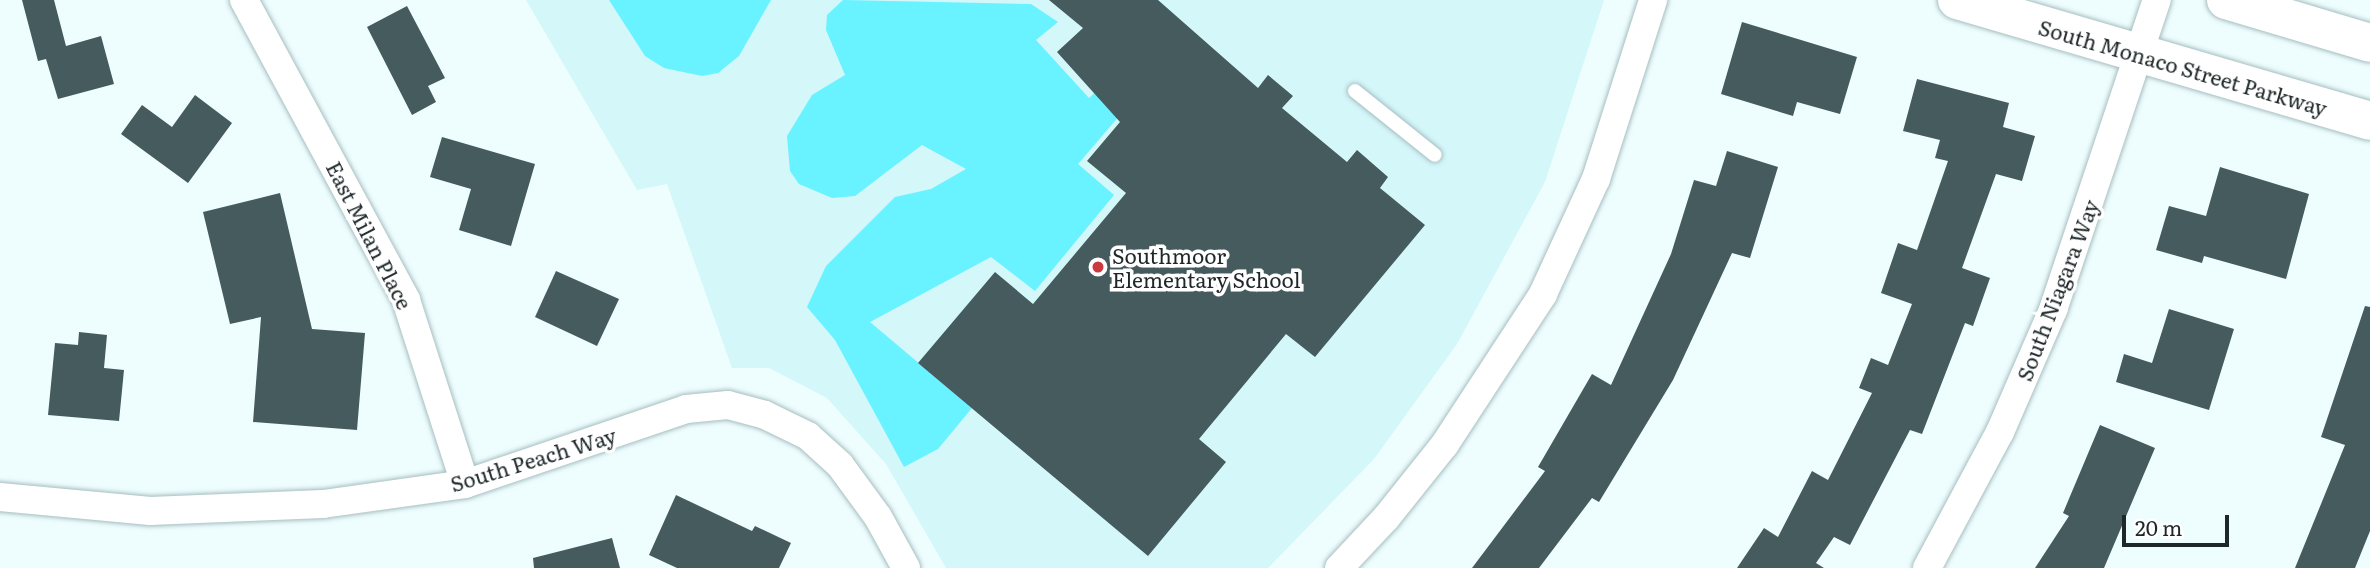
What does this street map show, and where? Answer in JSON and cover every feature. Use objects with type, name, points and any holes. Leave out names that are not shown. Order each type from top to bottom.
[{"type":"main road","name":"South Monaco Street Parkway","points":[[1957,0],[2137,56],[2370,121]]},
{"type":"main road","points":[[2226,0],[2370,43]]},
{"type":"street","name":"East Milan Place","points":[[244,0],[406,300],[465,484]]},
{"type":"street","points":[[1339,568],[1386,518],[1445,444],[1543,293],[1596,179],[1653,0]]},
{"type":"street","name":"South Niagara Way","points":[[1927,568],[1961,510],[2027,373],[2081,232],[2157,0]]},
{"type":"street","name":"South Peach Way","points":[[0,497],[122,510],[228,510],[323,504],[465,484],[686,409],[728,405],[787,426],[824,450],[878,517],[906,568]]},
{"type":"lane","points":[[1356,91],[1435,155]]},
{"type":"shaded area","name":"Southmoor Elementary School","points":[[526,0],[1604,0],[1545,182],[1457,344],[1374,459],[1268,568],[946,568],[886,464],[827,398],[769,368],[732,368],[667,184],[637,190]]},
{"type":"shaded area","points":[[609,0],[771,0],[739,56],[718,73],[702,76],[664,68],[645,56]]},
{"type":"shaded area","points":[[843,0],[1031,4],[1058,22],[1036,40],[1089,98],[1169,23],[1187,37],[1078,164],[1114,195],[1035,291],[991,257],[870,322],[972,408],[938,449],[904,467],[835,340],[807,307],[826,266],[895,197],[931,189],[966,169],[922,145],[855,196],[832,198],[799,184],[790,171],[787,136],[812,95],[845,75],[826,30],[827,15]]},
{"type":"building","points":[[22,0],[54,0],[66,46],[101,36],[114,84],[58,99],[46,59],[38,61]]},
{"type":"building","points":[[1049,0],[1158,0],[1258,88],[1268,75],[1293,96],[1282,108],[1347,162],[1357,150],[1388,177],[1380,188],[1425,225],[1315,357],[1286,334],[1199,439],[1226,462],[1148,556],[918,363],[995,272],[1033,304],[1126,193],[1087,161],[1120,122],[1057,52],[1083,28]]},
{"type":"building","points":[[407,6],[445,78],[428,86],[436,102],[412,115],[367,27]]},
{"type":"building","points":[[1742,22],[1857,57],[1840,114],[1797,102],[1793,116],[1721,94]]},
{"type":"building","points":[[1917,79],[2009,103],[2003,127],[2035,136],[2022,181],[1996,174],[1962,268],[1990,278],[1973,326],[1965,323],[1922,434],[1910,430],[1850,545],[1834,537],[1816,563],[1824,568],[1737,568],[1764,528],[1778,537],[1812,471],[1828,480],[1872,393],[1859,388],[1871,358],[1888,365],[1912,304],[1881,293],[1898,243],[1917,250],[1948,161],[1935,158],[1940,140],[1903,131]]},
{"type":"building","points":[[195,95],[232,123],[188,183],[121,134],[142,105],[172,127]]},
{"type":"building","points":[[442,137],[535,164],[511,246],[459,230],[471,189],[430,177]]},
{"type":"building","points":[[1727,151],[1778,167],[1750,258],[1732,253],[1673,380],[1599,502],[1592,498],[1539,568],[1472,568],[1545,471],[1538,467],[1592,374],[1611,385],[1671,254],[1694,180],[1716,186]]},
{"type":"building","points":[[2220,167],[2309,194],[2286,279],[2204,256],[2202,263],[2156,250],[2169,206],[2206,216]]},
{"type":"building","points":[[280,193],[312,329],[365,333],[357,430],[253,422],[261,317],[230,324],[203,212]]},
{"type":"building","points":[[556,271],[619,299],[597,346],[535,317]]},
{"type":"building","points":[[2365,306],[2370,307],[2370,531],[2355,568],[2295,568],[2345,445],[2321,437]]},
{"type":"building","points":[[2169,309],[2234,329],[2209,410],[2116,382],[2124,354],[2152,363]]},
{"type":"building","points":[[79,332],[107,335],[104,368],[124,370],[119,421],[48,415],[55,343],[78,345]]},
{"type":"building","points":[[2100,425],[2155,448],[2104,568],[2035,568],[2069,516],[2063,513]]},
{"type":"building","points":[[676,495],[752,531],[755,526],[791,543],[779,568],[677,568],[649,555]]},
{"type":"building","points":[[612,538],[620,568],[534,568],[533,558]]},
{"type":"place","name":"Southmoor Elementary School","points":[[1098,267]]}]
